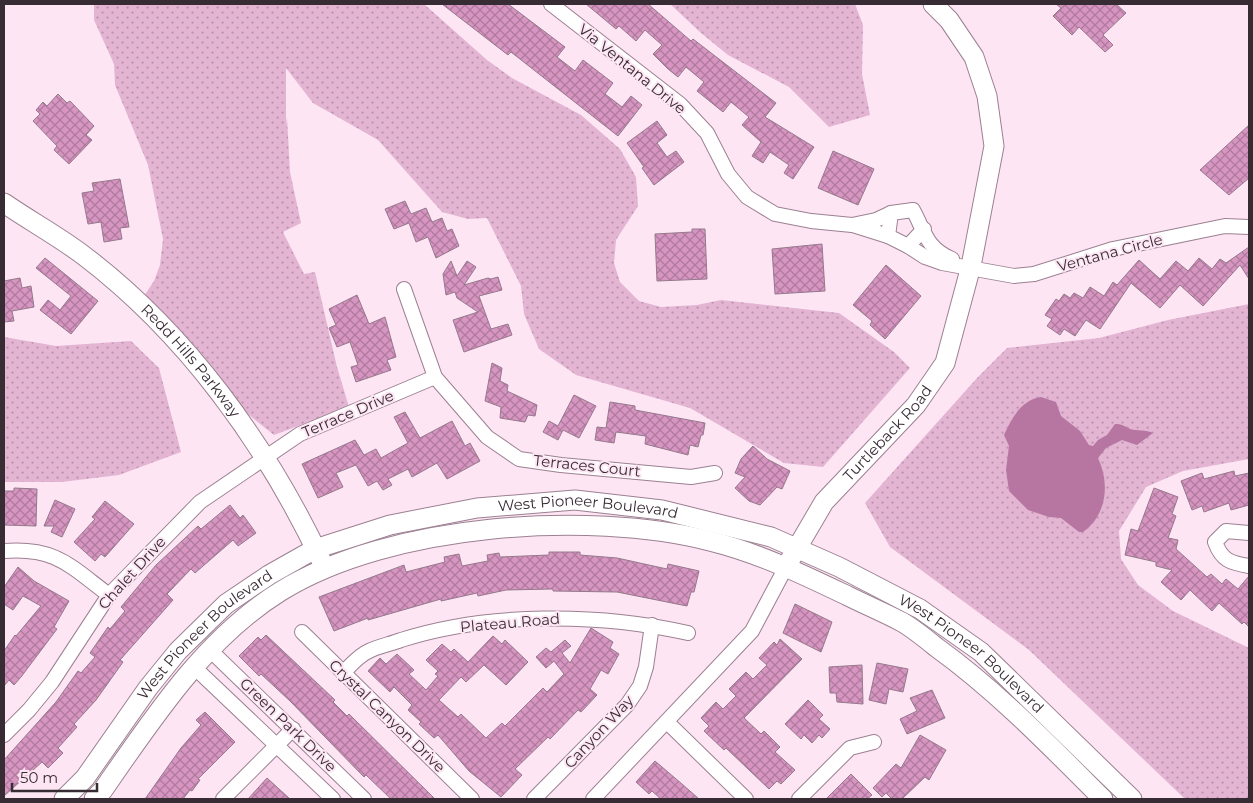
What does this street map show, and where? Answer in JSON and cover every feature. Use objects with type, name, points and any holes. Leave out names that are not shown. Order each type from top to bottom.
[{"type":"main road","name":"Turtleback Road","points":[[786,567],[795,548],[824,502],[916,405],[945,363],[971,266],[994,146],[988,104],[974,57],[948,20],[933,4]]},
{"type":"main road","name":"Redd Hills Parkway","points":[[4,204],[83,255],[136,301],[186,352],[225,400],[264,457],[324,568]]},
{"type":"main road","name":"West Pioneer Boulevard","points":[[64,799],[85,778],[148,688],[194,633],[226,604],[262,580],[315,549],[390,525],[477,508],[575,500],[662,510],[771,538],[839,567],[920,609],[981,652],[1132,799]]},
{"type":"main road","name":"West Pioneer Boulevard","points":[[94,799],[103,790],[164,703],[194,667],[239,624],[280,592],[324,568],[360,556],[421,540],[481,530],[573,524],[649,530],[709,541],[786,567],[904,623],[957,662],[1030,726],[1103,799]]},
{"type":"street","name":"Via Ventana Drive","points":[[550,4],[680,104],[707,133],[728,174],[747,197],[775,214],[852,225],[888,236]]},
{"type":"street","points":[[913,210],[924,229],[928,244],[938,253],[971,266],[942,263],[925,257],[888,236],[891,213],[913,210]]},
{"type":"street","name":"Via Ventana Drive","points":[[852,225],[876,220],[891,213]]},
{"type":"street","name":"Ventana Circle","points":[[971,266],[1014,276],[1034,274],[1113,249],[1225,226],[1249,227]]},
{"type":"street","points":[[908,246],[924,229]]},
{"type":"street","name":"Terraces Court","points":[[404,289],[436,377],[487,437],[519,459],[561,465],[691,477],[715,473]]},
{"type":"street","name":"Terrace Drive","points":[[264,457],[300,434],[436,377]]},
{"type":"street","name":"Chalet Drive","points":[[4,735],[29,710],[52,682],[108,595],[200,502],[264,457]]},
{"type":"street","points":[[1249,533],[1226,531],[1215,542],[1219,554],[1233,563],[1249,566]]},
{"type":"street","points":[[4,551],[26,549],[56,556],[108,595]]},
{"type":"street","name":"Turtleback Road","points":[[594,799],[752,631],[786,567]]},
{"type":"street","name":"Plateau Road","points":[[343,673],[367,651],[438,630],[484,623],[576,618],[652,625],[688,633]]},
{"type":"street","name":"Canyon Way","points":[[534,799],[627,705],[640,686],[646,666],[652,625]]},
{"type":"street","name":"Crystal Canyon Drive","points":[[302,632],[472,799]]},
{"type":"street","name":"Green Park Drive","points":[[211,651],[364,799]]},
{"type":"street","name":"Green Park Drive","points":[[194,667],[333,799]]},
{"type":"street","points":[[668,722],[746,799]]},
{"type":"street","points":[[224,799],[293,729]]},
{"type":"street","points":[[799,799],[850,748],[874,742]]},
{"type":"shaded area","points":[[94,4],[424,4],[487,60],[512,78],[581,115],[620,149],[636,177],[638,206],[616,240],[614,263],[620,282],[639,301],[661,307],[697,305],[721,300],[839,313],[894,352],[910,368],[823,467],[784,463],[690,408],[576,375],[539,349],[524,314],[521,286],[487,218],[468,219],[442,212],[378,140],[313,103],[286,68],[286,126],[287,117],[290,172],[301,223],[283,232],[304,274],[315,272],[337,367],[349,407],[274,435],[244,411],[205,360],[142,299],[154,281],[160,265],[163,239],[148,165],[115,85],[114,64],[94,20]]},
{"type":"shaded area","points":[[670,4],[855,4],[863,25],[862,74],[870,115],[829,127],[789,87],[728,55]]},
{"type":"shaded area","points":[[1249,304],[1249,459],[1183,471],[1146,487],[1119,531],[1121,559],[1138,585],[1173,611],[1249,648],[1249,799],[1185,799],[1029,650],[890,547],[865,503],[977,378],[1007,348],[1099,338],[1168,320]]},
{"type":"shaded area","points":[[4,337],[56,346],[131,341],[159,368],[181,452],[119,475],[62,482],[4,482]]},
{"type":"shaded area","points":[[1041,397],[1056,402],[1061,416],[1080,431],[1089,445],[1093,446],[1098,440],[1107,435],[1115,424],[1133,430],[1153,433],[1137,445],[1122,440],[1106,448],[1098,458],[1104,478],[1104,498],[1097,517],[1083,532],[1079,532],[1061,518],[1049,517],[1028,510],[1009,491],[1006,470],[1009,446],[1004,435],[1018,411],[1028,402]]},
{"type":"building","points":[[442,4],[508,4],[565,47],[557,57],[575,71],[583,60],[613,83],[605,94],[622,107],[631,96],[642,105],[618,136],[511,52],[508,55]]},
{"type":"building","points":[[586,4],[648,4],[691,41],[693,39],[776,103],[765,117],[814,147],[793,179],[784,173],[789,165],[770,152],[763,163],[752,156],[761,142],[742,125],[749,117],[731,102],[723,112],[697,91],[704,82],[686,67],[678,77],[668,69],[653,54],[662,45],[645,30],[636,41],[619,26],[616,29]]},
{"type":"building","points":[[1056,4],[1116,4],[1126,13],[1103,35],[1113,45],[1105,52],[1079,27],[1072,35],[1053,16],[1061,8]]},
{"type":"building","points":[[58,94],[67,103],[70,101],[94,126],[86,135],[92,140],[69,164],[54,150],[57,146],[33,121],[40,114],[36,110],[43,102],[47,106]]},
{"type":"building","points":[[657,121],[667,135],[657,143],[667,157],[676,151],[684,162],[654,185],[627,143]]},
{"type":"building","points":[[1249,125],[1249,178],[1229,195],[1200,170]]},
{"type":"building","points":[[833,151],[874,169],[858,205],[818,188]]},
{"type":"building","points":[[120,179],[129,227],[120,228],[122,239],[104,242],[101,222],[88,224],[82,193],[94,191],[92,183]]},
{"type":"building","points":[[405,201],[411,214],[426,208],[432,222],[442,218],[447,231],[452,229],[459,246],[436,258],[428,237],[416,242],[409,223],[394,229],[385,209]]},
{"type":"building","points":[[692,229],[705,229],[707,279],[657,281],[655,234],[692,232]]},
{"type":"building","points":[[822,244],[825,291],[775,294],[772,249]]},
{"type":"building","points":[[1249,247],[1249,279],[1240,265],[1203,306],[1180,285],[1160,308],[1131,283],[1100,329],[1086,320],[1075,336],[1064,329],[1060,335],[1047,326],[1052,319],[1045,315],[1056,299],[1059,301],[1064,294],[1070,298],[1074,293],[1083,298],[1090,287],[1104,296],[1113,282],[1117,285],[1139,260],[1160,279],[1176,261],[1188,271],[1199,258],[1212,269],[1220,259],[1226,263]]},
{"type":"building","points":[[45,258],[98,301],[71,334],[40,310],[48,300],[60,310],[71,296],[36,268]]},
{"type":"building","points":[[451,261],[457,276],[467,261],[476,267],[464,285],[498,277],[502,290],[479,296],[491,329],[508,324],[512,335],[464,352],[453,320],[478,312],[457,298],[455,292],[446,295],[443,274]]},
{"type":"building","points":[[886,265],[921,296],[885,339],[870,325],[872,321],[853,305]]},
{"type":"building","points":[[20,278],[22,288],[31,286],[34,307],[12,311],[14,321],[4,322],[4,281]]},
{"type":"building","points":[[357,295],[369,324],[385,317],[396,357],[387,360],[391,370],[356,382],[351,367],[358,365],[350,342],[337,347],[329,328],[336,325],[329,309]]},
{"type":"building","points":[[492,363],[502,368],[500,381],[508,385],[507,391],[537,405],[535,416],[528,415],[525,422],[500,418],[501,407],[485,401]]},
{"type":"building","points":[[574,395],[596,406],[579,438],[563,430],[558,440],[543,432],[549,421],[558,426]]},
{"type":"building","points":[[610,402],[635,406],[635,410],[705,423],[698,447],[690,445],[688,455],[645,444],[646,436],[616,432],[614,443],[595,440],[597,427],[606,428]]},
{"type":"building","points":[[405,412],[420,438],[452,421],[465,446],[470,443],[480,461],[447,479],[437,463],[412,477],[408,469],[388,479],[392,485],[383,490],[377,481],[368,486],[356,465],[336,473],[343,487],[318,498],[302,464],[355,440],[364,455],[376,449],[381,458],[408,443],[394,417]]},
{"type":"building","points":[[753,446],[767,459],[790,471],[782,489],[777,487],[760,505],[749,501],[735,488],[745,477],[735,473],[741,459]]},
{"type":"building","points":[[1234,471],[1235,476],[1249,473],[1249,505],[1231,510],[1229,503],[1204,512],[1202,506],[1192,510],[1181,481],[1202,473],[1204,479]]},
{"type":"building","points":[[14,488],[37,489],[36,526],[4,525],[4,491],[14,491]]},
{"type":"building","points":[[1154,488],[1178,497],[1172,514],[1176,516],[1168,538],[1178,540],[1176,549],[1207,577],[1211,574],[1222,584],[1226,579],[1238,589],[1249,576],[1249,627],[1244,622],[1242,624],[1219,603],[1212,611],[1190,590],[1181,600],[1161,582],[1172,570],[1156,566],[1156,562],[1125,555],[1131,529],[1138,531]]},
{"type":"building","points":[[55,500],[75,509],[62,537],[51,532],[54,526],[44,526]]},
{"type":"building","points":[[105,501],[134,524],[105,557],[101,554],[95,561],[74,542],[95,519],[92,517]]},
{"type":"building","points":[[230,505],[240,518],[243,515],[256,533],[238,546],[233,540],[195,573],[191,569],[167,594],[173,600],[120,660],[123,662],[96,700],[74,724],[77,727],[58,748],[63,753],[48,768],[42,762],[4,796],[4,760],[56,702],[78,671],[81,673],[95,657],[90,653],[108,627],[110,629],[125,611],[121,607],[156,565],[198,526],[201,529]]},
{"type":"building","points":[[549,552],[580,552],[580,555],[617,558],[667,569],[668,564],[699,571],[694,592],[691,592],[687,606],[617,592],[553,591],[553,589],[506,590],[478,596],[477,593],[441,601],[441,599],[368,620],[368,618],[334,631],[319,597],[404,565],[406,572],[445,562],[444,557],[459,554],[462,566],[488,561],[487,555],[499,553],[500,557],[549,555]]},
{"type":"building","points":[[18,567],[34,581],[69,601],[54,627],[57,629],[21,677],[14,685],[9,680],[4,686],[4,651],[15,635],[41,606],[23,596],[13,610],[4,604],[4,587]]},
{"type":"building","points":[[795,604],[832,622],[821,652],[783,633]]},
{"type":"building","points":[[591,628],[613,642],[610,648],[619,654],[608,674],[601,670],[590,689],[597,695],[581,712],[578,710],[550,739],[548,737],[515,769],[522,775],[501,797],[469,771],[438,735],[434,738],[419,724],[421,722],[408,710],[412,705],[394,687],[390,692],[368,671],[380,658],[386,664],[397,654],[414,670],[409,674],[426,690],[438,676],[435,674],[438,671],[426,660],[442,644],[451,652],[454,649],[468,662],[493,636],[502,644],[505,640],[528,662],[506,685],[484,665],[466,682],[461,677],[439,700],[458,717],[461,714],[486,738],[502,723],[505,726],[543,688],[547,692],[564,674],[554,661],[546,668],[536,657],[546,648],[551,652],[565,640],[571,646],[562,653],[570,663]]},
{"type":"building","points":[[266,635],[335,700],[333,702],[347,716],[349,714],[435,799],[391,799],[366,775],[364,777],[290,701],[261,674],[259,676],[239,656],[258,637],[261,640]]},
{"type":"building","points":[[780,639],[802,659],[744,718],[761,734],[764,731],[780,747],[775,752],[795,770],[781,784],[777,781],[769,789],[726,748],[724,750],[704,731],[709,726],[701,718],[716,702],[723,709],[736,696],[729,689],[746,672],[753,679],[767,665],[759,658],[774,642],[777,645]]},
{"type":"building","points":[[877,663],[908,669],[903,692],[889,689],[886,704],[869,700]]},
{"type":"building","points":[[862,665],[863,704],[837,702],[836,693],[830,693],[829,667]]},
{"type":"building","points":[[932,690],[945,718],[907,734],[900,719],[917,711],[910,698]]},
{"type":"building","points":[[808,700],[823,715],[819,719],[830,729],[822,738],[819,735],[812,743],[804,735],[801,739],[785,724]]},
{"type":"building","points":[[205,712],[235,742],[198,779],[200,780],[192,791],[190,790],[183,799],[145,799],[181,748],[201,725],[196,720]]},
{"type":"building","points":[[920,735],[946,750],[929,780],[925,777],[902,799],[892,799],[886,793],[882,797],[873,788],[896,764],[901,768]]},
{"type":"building","points":[[655,761],[699,799],[661,799],[652,791],[649,794],[636,782]]},
{"type":"building","points":[[851,774],[872,795],[867,799],[826,799]]},
{"type":"building","points":[[267,778],[290,799],[248,799]]}]
